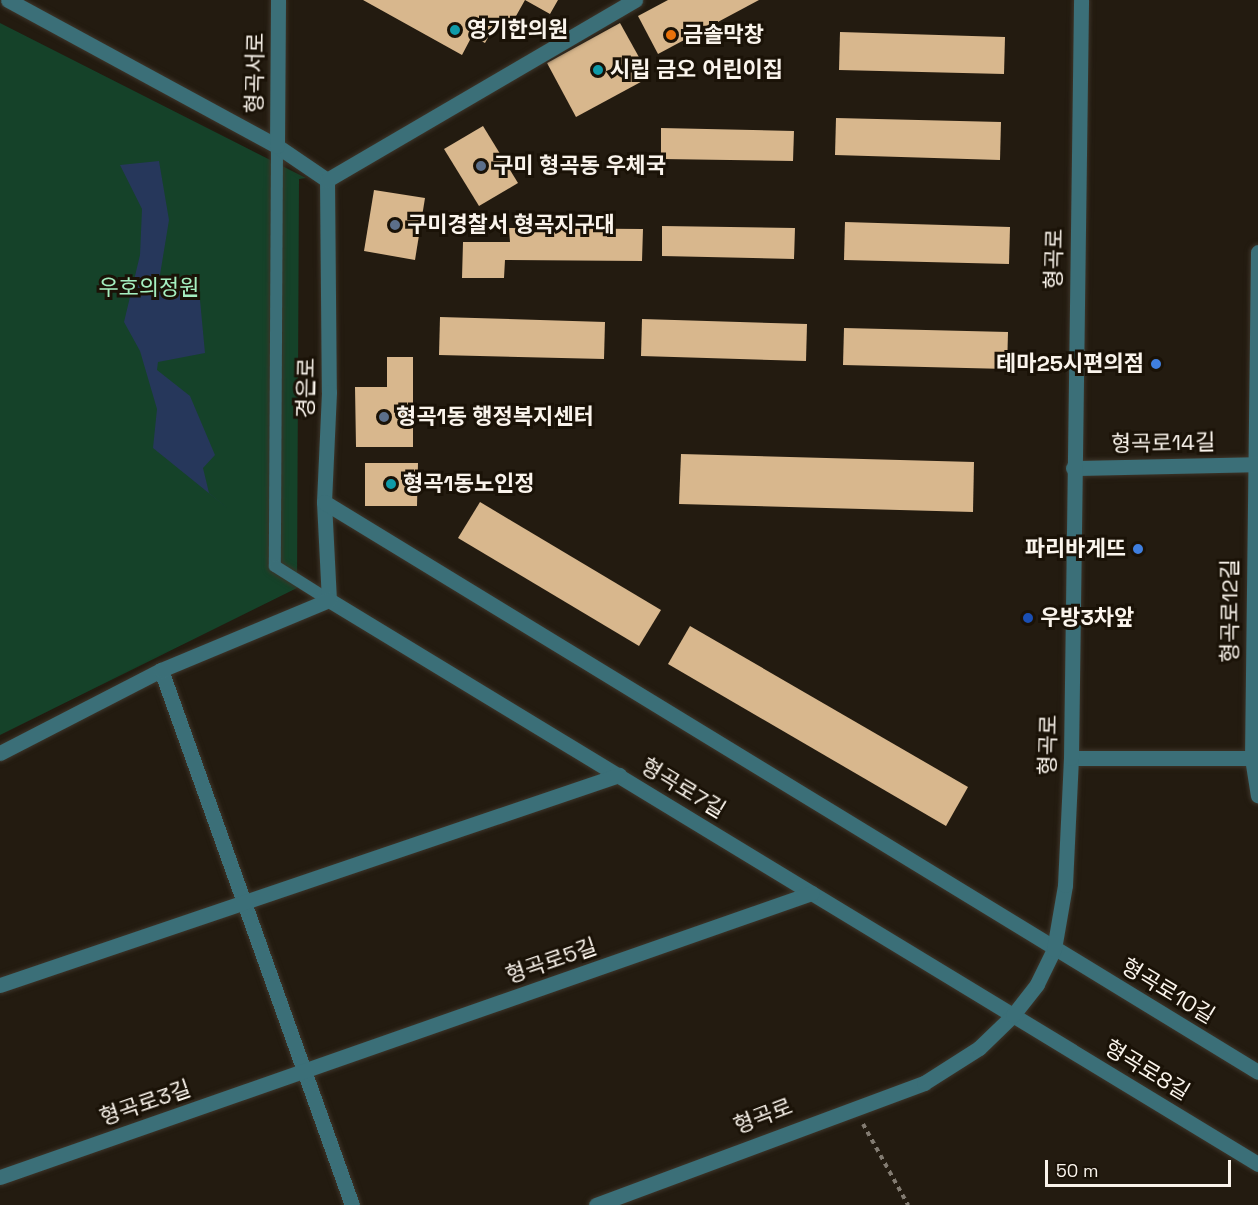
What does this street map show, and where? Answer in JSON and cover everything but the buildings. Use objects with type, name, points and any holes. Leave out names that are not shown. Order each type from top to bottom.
[{"type":"street","points":[[8,0],[277,146],[327,180],[635,0]]},
{"type":"street","name":"형곡서로","points":[[277,146],[278,0]]},
{"type":"street","name":"형곡로","points":[[596,1205],[853,1106],[924,1083],[979,1048],[1012,1015],[1037,984],[1054,949],[1065,885],[1071,758],[1073,468],[1081,0]]},
{"type":"street","name":"경은로","points":[[327,180],[329,392],[324,502],[329,600]]},
{"type":"street","points":[[1256,464],[1258,252]]},
{"type":"street","name":"형곡로14길","points":[[1073,468],[1256,464]]},
{"type":"street","name":"형곡로12길","points":[[1256,464],[1255,758],[1258,796]]},
{"type":"street","name":"형곡로10길","points":[[324,502],[1258,1072]]},
{"type":"street","points":[[0,753],[161,670],[329,600]]},
{"type":"street","name":"형곡로7길","points":[[329,600],[1012,1015]]},
{"type":"street","points":[[161,670],[352,1205]]},
{"type":"street","points":[[1071,758],[1255,758]]},
{"type":"street","points":[[0,985],[619,775]]},
{"type":"street","name":"형곡로5길","points":[[304,1071],[812,893]]},
{"type":"street","name":"형곡로8길","points":[[1012,1015],[1258,1164]]},
{"type":"street","name":"형곡로3길","points":[[0,1177],[304,1071]]},
{"type":"lane","points":[[277,146],[275,566],[329,600]]},
{"type":"path","points":[[853,1106],[908,1205]]},
{"type":"green space","name":"우호의정원","points":[[0,23],[306,178],[299,179],[297,588],[0,735]]},
{"type":"water","points":[[159,161],[169,220],[159,281],[200,300],[205,353],[158,362],[157,370],[190,396],[215,455],[203,468],[209,493],[231,511],[153,448],[157,409],[140,351],[124,322],[140,255],[142,209],[120,165]]},
{"type":"place","name":"영기한의원","points":[[455,30]]},
{"type":"place","name":"금솔막창","points":[[671,35]]},
{"type":"place","name":"시립 금오 어린이집","points":[[598,70]]},
{"type":"place","name":"구미 형곡동 우체국","points":[[481,166]]},
{"type":"place","name":"구미경찰서 형곡지구대","points":[[395,225]]},
{"type":"place","name":"테마25시편의점","points":[[1156,364]]},
{"type":"place","name":"형곡1동 행정복지센터","points":[[384,417]]},
{"type":"place","name":"형곡1동노인정","points":[[391,484]]},
{"type":"place","name":"파리바게뜨","points":[[1138,549]]},
{"type":"place","name":"우방3차앞","points":[[1028,618]]}]
